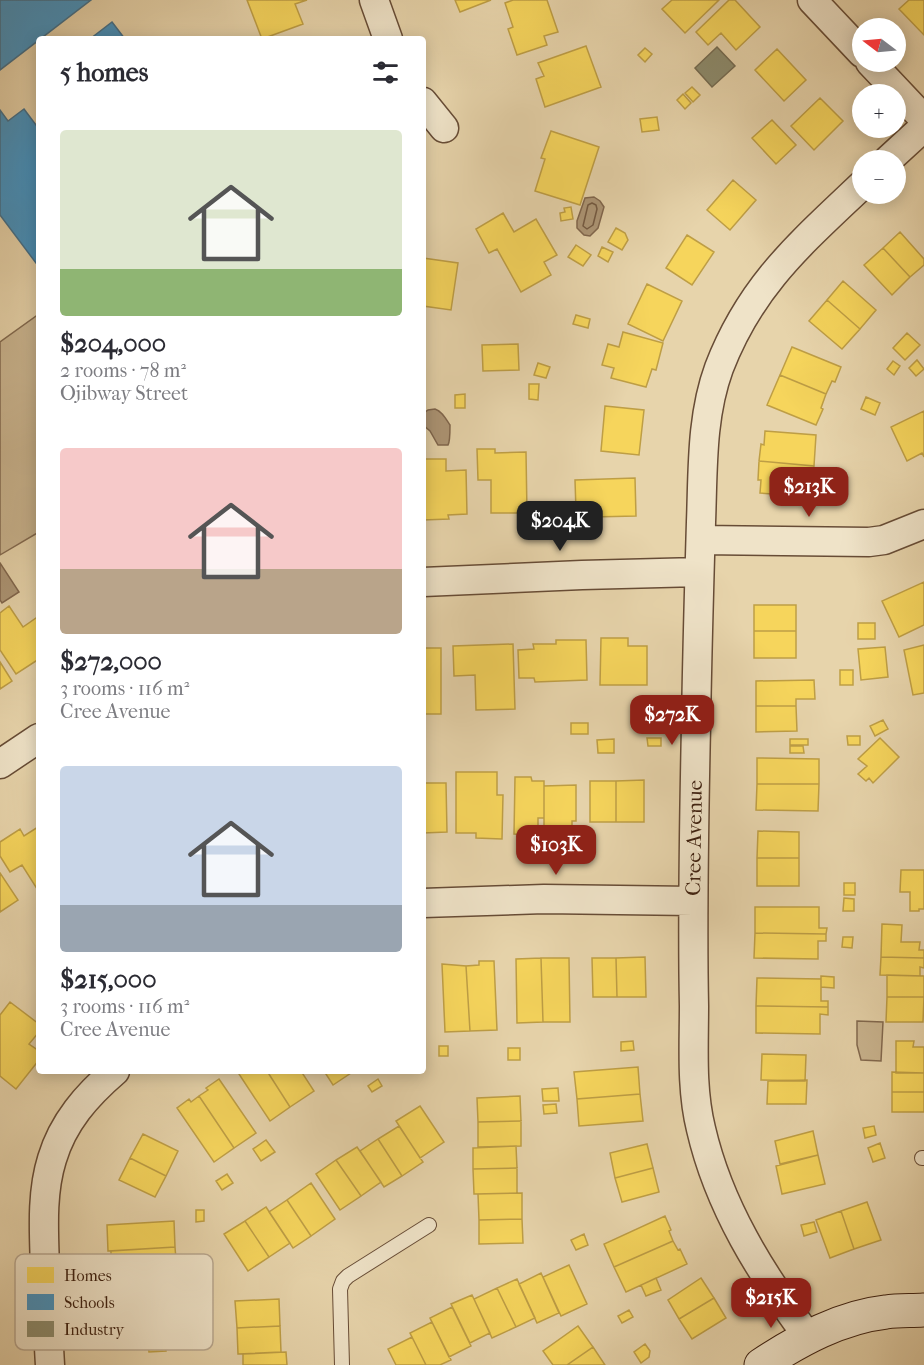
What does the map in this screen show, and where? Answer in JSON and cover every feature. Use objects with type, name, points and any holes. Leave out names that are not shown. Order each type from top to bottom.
[{"type":"main road","points":[[762,1365],[808,1337],[861,1317],[887,1312],[924,1310]]},
{"type":"street","points":[[374,0],[387,36]]},
{"type":"street","points":[[812,0],[852,42]]},
{"type":"street","points":[[879,72],[924,119]]},
{"type":"street","points":[[426,106],[444,128]]},
{"type":"street","points":[[899,150],[924,127]]},
{"type":"street","name":"Cree Avenue","points":[[808,1337],[760,1270],[746,1245],[710,1165],[699,1125],[695,1090],[693,900],[699,572],[706,418],[718,371],[729,344],[756,295],[795,248],[852,194]]},
{"type":"street","points":[[701,540],[869,542],[884,540],[924,524]]},
{"type":"street","points":[[426,582],[582,574],[699,572]]},
{"type":"street","points":[[0,764],[36,740]]},
{"type":"street","points":[[426,903],[544,899],[693,900]]},
{"type":"street","points":[[45,1254],[43,1221],[52,1159],[67,1123],[92,1090],[111,1074]]},
{"type":"street","points":[[49,1350],[50,1365]]},
{"type":"lane","points":[[342,1365],[340,1289],[343,1281],[348,1275],[429,1225]]},
{"type":"shaded area","points":[[36,316],[36,534],[0,555],[0,342]]},
{"type":"shaded area","points":[[857,1021],[883,1022],[881,1061],[861,1060],[857,1045]]},
{"type":"water","points":[[594,197],[604,207],[598,228],[590,236],[584,235],[577,228],[577,221],[585,198]]},
{"type":"water","points":[[435,409],[442,413],[450,425],[448,445],[438,445],[426,428],[426,412]]},
{"type":"water","points":[[0,563],[19,592],[2,603],[0,600]]},
{"type":"building: Homes","points":[[247,0],[307,0],[295,4],[303,24],[270,36],[261,36]]},
{"type":"building: Homes","points":[[455,0],[491,0],[460,12]]},
{"type":"building: Homes","points":[[513,0],[547,0],[558,32],[544,36],[547,45],[517,55],[508,29],[513,27],[505,3]]},
{"type":"building: Homes","points":[[672,0],[719,0],[685,33],[662,9]]},
{"type":"building: Homes","points":[[729,0],[735,0],[760,27],[736,50],[721,33],[708,45],[696,32]]},
{"type":"building: Homes","points":[[909,0],[924,0],[924,35],[899,9]]},
{"type":"building: Homes","points":[[586,46],[601,87],[545,107],[536,79],[544,76],[538,63]]},
{"type":"building: Homes","points":[[645,48],[652,54],[645,62],[638,55]]},
{"type":"building: Homes","points":[[777,49],[806,80],[784,101],[755,70]]},
{"type":"building: Homes","points":[[692,87],[700,95],[693,102],[685,93]]},
{"type":"building: Homes","points":[[683,94],[691,103],[685,109],[677,100]]},
{"type":"building: Homes","points":[[820,98],[843,121],[814,150],[791,126]]},
{"type":"building: Homes","points":[[657,117],[659,130],[642,132],[640,119]]},
{"type":"building: Homes","points":[[772,120],[796,145],[776,164],[752,138]]},
{"type":"building: Homes","points":[[551,131],[599,147],[580,205],[535,191],[545,159],[541,158]]},
{"type":"building: Homes","points":[[733,180],[756,200],[730,230],[707,210]]},
{"type":"building: Homes","points":[[571,207],[573,219],[561,221],[560,213],[565,212],[564,208]]},
{"type":"building: Homes","points":[[503,213],[514,232],[536,219],[557,255],[544,262],[551,275],[521,292],[497,249],[489,253],[476,229]]},
{"type":"building: Homes","points":[[616,228],[625,233],[628,240],[622,250],[608,242]]},
{"type":"building: Homes","points":[[900,232],[924,259],[924,265],[910,277],[883,248]]},
{"type":"building: Homes","points":[[687,235],[714,252],[692,285],[666,268]]},
{"type":"building: Homes","points":[[576,245],[591,255],[583,266],[568,257]]},
{"type":"building: Homes","points":[[602,247],[613,252],[608,262],[598,256]]},
{"type":"building: Homes","points":[[883,248],[910,277],[892,295],[864,265]]},
{"type":"building: Homes","points":[[426,258],[458,263],[451,310],[426,306]]},
{"type":"building: Homes","points":[[843,281],[876,310],[860,329],[827,300]]},
{"type":"building: Homes","points":[[647,284],[682,301],[663,341],[628,324]]},
{"type":"building: Homes","points":[[827,300],[860,329],[842,349],[809,321]]},
{"type":"building: Homes","points":[[576,315],[590,319],[588,328],[573,324]]},
{"type":"building: Homes","points":[[623,332],[663,343],[656,370],[652,369],[646,387],[611,378],[614,368],[602,365],[608,344],[619,347]]},
{"type":"building: Homes","points":[[907,333],[920,345],[905,360],[893,348]]},
{"type":"building: Homes","points":[[518,344],[519,370],[483,371],[482,345]]},
{"type":"building: Homes","points":[[792,347],[841,367],[835,382],[832,381],[826,394],[780,375]]},
{"type":"building: Homes","points":[[917,360],[924,369],[916,376],[909,368]]},
{"type":"building: Homes","points":[[893,361],[900,366],[894,375],[887,369]]},
{"type":"building: Homes","points":[[538,363],[550,367],[546,378],[534,375]]},
{"type":"building: Homes","points":[[780,375],[826,394],[816,425],[767,405]]},
{"type":"building: Homes","points":[[529,384],[539,384],[538,400],[529,399]]},
{"type":"building: Homes","points":[[465,394],[465,408],[455,408],[455,395]]},
{"type":"building: Homes","points":[[866,397],[880,403],[875,415],[861,409]]},
{"type":"building: Homes","points":[[605,406],[644,410],[639,455],[601,451]]},
{"type":"building: Homes","points":[[924,411],[924,457],[922,453],[907,461],[891,427]]},
{"type":"building: Homes","points":[[765,431],[816,435],[814,466],[759,461]]},
{"type":"building: Homes","points":[[477,449],[495,449],[495,453],[526,452],[527,513],[491,513],[491,480],[478,480]]},
{"type":"building: Homes","points":[[426,459],[446,459],[446,471],[466,470],[467,514],[448,515],[449,519],[426,520]]},
{"type":"building: Homes","points":[[759,461],[814,466],[811,497],[760,493]]},
{"type":"building: Homes","points":[[635,478],[636,516],[592,517],[592,511],[576,511],[575,480]]},
{"type":"building: Homes","points":[[924,582],[924,625],[899,637],[882,601]]},
{"type":"building: Homes","points":[[754,605],[796,605],[796,631],[754,631]]},
{"type":"building: Homes","points":[[9,606],[23,627],[36,618],[36,661],[16,674],[0,650],[0,613]]},
{"type":"building: Homes","points":[[858,623],[875,623],[875,639],[858,639]]},
{"type":"building: Homes","points":[[754,631],[796,631],[796,658],[754,658]]},
{"type":"building: Homes","points":[[601,638],[628,638],[628,646],[647,646],[647,685],[600,685]]},
{"type":"building: Homes","points":[[556,640],[586,640],[587,680],[535,682],[534,678],[519,678],[518,650],[534,649],[533,644],[556,644]]},
{"type":"building: Homes","points":[[513,644],[515,709],[476,710],[475,675],[454,676],[453,646]]},
{"type":"building: Homes","points":[[924,645],[924,693],[913,695],[904,650]]},
{"type":"building: Homes","points":[[885,647],[888,677],[861,680],[858,649]]},
{"type":"building: Homes","points":[[426,648],[441,648],[441,714],[426,714]]},
{"type":"building: Homes","points":[[0,662],[12,681],[0,689]]},
{"type":"building: Homes","points":[[840,670],[853,670],[853,685],[840,685]]},
{"type":"building: Homes","points":[[814,680],[815,699],[796,699],[796,706],[756,706],[756,681]]},
{"type":"building: Homes","points":[[756,706],[796,706],[797,731],[756,732]]},
{"type":"building: Homes","points":[[883,720],[888,729],[875,736],[870,726]]},
{"type":"building: Homes","points":[[571,723],[588,723],[588,734],[571,734]]},
{"type":"building: Homes","points":[[847,736],[860,736],[860,745],[848,745]]},
{"type":"building: Homes","points":[[647,738],[661,738],[661,746],[648,746]]},
{"type":"building: Homes","points":[[880,738],[899,757],[873,783],[869,778],[866,781],[858,774],[867,766],[858,759]]},
{"type":"building: Homes","points":[[614,739],[614,753],[598,753],[597,740]]},
{"type":"building: Homes","points":[[790,739],[808,739],[808,745],[790,745]]},
{"type":"building: Homes","points":[[790,746],[803,746],[804,753],[790,753]]},
{"type":"building: Homes","points":[[757,758],[819,759],[819,784],[757,784]]},
{"type":"building: Homes","points":[[456,772],[497,772],[497,795],[503,795],[502,839],[476,838],[476,833],[456,833]]},
{"type":"building: Homes","points":[[515,777],[531,777],[532,781],[544,781],[544,818],[538,818],[538,835],[514,834]]},
{"type":"building: Homes","points":[[644,780],[644,822],[616,822],[616,781]]},
{"type":"building: Homes","points":[[590,781],[616,781],[616,822],[590,822]]},
{"type":"building: Homes","points":[[426,783],[446,783],[447,832],[426,833]]},
{"type":"building: Homes","points":[[757,784],[819,784],[818,811],[756,810]]},
{"type":"building: Homes","points":[[576,785],[576,821],[572,821],[572,828],[565,828],[565,834],[544,834],[544,786]]},
{"type":"building: Homes","points":[[36,828],[36,887],[22,865],[10,872],[0,856],[0,842],[20,829],[24,836]]},
{"type":"building: Homes","points":[[758,831],[799,832],[799,858],[757,858]]},
{"type":"building: Homes","points":[[757,858],[799,858],[799,886],[757,886]]},
{"type":"building: Homes","points":[[901,870],[924,870],[924,909],[910,911],[910,892],[900,892]]},
{"type":"building: Homes","points":[[0,873],[18,900],[0,912]]},
{"type":"building: Homes","points":[[844,883],[855,883],[855,895],[844,895]]},
{"type":"building: Homes","points":[[844,898],[854,899],[854,911],[843,911]]},
{"type":"building: Homes","points":[[755,907],[819,907],[819,928],[827,928],[826,934],[755,933]]},
{"type":"building: Homes","points":[[882,924],[902,925],[901,942],[920,942],[919,950],[924,950],[924,958],[881,957]]},
{"type":"building: Homes","points":[[755,933],[826,934],[826,941],[818,941],[818,959],[754,958]]},
{"type":"building: Homes","points":[[843,937],[853,937],[852,948],[842,947]]},
{"type":"building: Homes","points":[[645,957],[646,997],[617,997],[616,958]]},
{"type":"building: Homes","points":[[881,957],[924,958],[924,968],[920,967],[920,976],[880,975]]},
{"type":"building: Homes","points":[[541,958],[569,958],[570,1022],[543,1022]]},
{"type":"building: Homes","points":[[541,958],[543,1022],[517,1023],[516,959]]},
{"type":"building: Homes","points":[[592,958],[616,958],[617,997],[593,997]]},
{"type":"building: Homes","points":[[479,961],[494,961],[497,1030],[470,1031],[466,966],[479,965]]},
{"type":"building: Homes","points":[[442,964],[466,966],[470,1031],[445,1032]]},
{"type":"building: Homes","points":[[887,975],[924,976],[924,997],[887,997]]},
{"type":"building: Homes","points":[[821,976],[834,977],[834,988],[821,987]]},
{"type":"building: Homes","points":[[757,978],[821,979],[821,1001],[828,1001],[828,1007],[756,1006]]},
{"type":"building: Homes","points":[[887,997],[924,997],[923,1022],[886,1022]]},
{"type":"building: Homes","points":[[10,1002],[36,1022],[36,1036],[29,1044],[36,1049],[36,1064],[16,1089],[0,1076],[0,1015]]},
{"type":"building: Homes","points":[[756,1006],[828,1007],[828,1015],[820,1014],[820,1034],[756,1033]]},
{"type":"building: Homes","points":[[633,1041],[634,1050],[621,1051],[621,1042]]},
{"type":"building: Homes","points":[[896,1041],[914,1041],[913,1047],[924,1047],[924,1073],[896,1073]]},
{"type":"building: Homes","points":[[439,1046],[448,1046],[448,1056],[439,1056]]},
{"type":"building: Homes","points":[[508,1048],[520,1048],[520,1060],[508,1060]]},
{"type":"building: Homes","points":[[762,1054],[806,1055],[805,1081],[761,1080]]},
{"type":"building: Homes","points":[[638,1067],[640,1094],[577,1099],[574,1072]]},
{"type":"building: Homes","points":[[892,1072],[924,1073],[924,1092],[892,1092]]},
{"type":"building: Homes","points":[[239,1074],[269,1074],[290,1107],[270,1121]]},
{"type":"building: Homes","points":[[269,1074],[303,1074],[314,1091],[290,1107]]},
{"type":"building: Homes","points":[[326,1074],[350,1074],[333,1085]]},
{"type":"building: Homes","points":[[219,1079],[256,1133],[234,1148],[199,1096]]},
{"type":"building: Homes","points":[[378,1079],[382,1086],[372,1092],[368,1086]]},
{"type":"building: Homes","points":[[807,1080],[806,1104],[767,1104],[768,1081]]},
{"type":"building: Homes","points":[[558,1088],[559,1101],[543,1101],[542,1089]]},
{"type":"building: Homes","points":[[892,1092],[924,1092],[924,1112],[892,1112]]},
{"type":"building: Homes","points":[[640,1094],[643,1121],[579,1126],[577,1099]]},
{"type":"building: Homes","points":[[199,1096],[234,1148],[214,1162],[177,1108],[189,1099],[191,1102]]},
{"type":"building: Homes","points":[[520,1096],[521,1121],[478,1122],[477,1098]]},
{"type":"building: Homes","points":[[556,1104],[557,1113],[544,1114],[543,1105]]},
{"type":"building: Homes","points":[[420,1106],[444,1142],[420,1158],[396,1121]]},
{"type":"building: Homes","points":[[521,1121],[521,1146],[478,1147],[478,1122]]},
{"type":"building: Homes","points":[[399,1126],[423,1162],[402,1176],[378,1139]]},
{"type":"building: Homes","points":[[874,1126],[876,1135],[865,1138],[863,1128]]},
{"type":"building: Homes","points":[[813,1131],[818,1155],[780,1164],[775,1141]]},
{"type":"building: Homes","points":[[143,1134],[178,1151],[166,1176],[130,1158]]},
{"type":"building: Homes","points":[[378,1139],[402,1176],[384,1187],[360,1151]]},
{"type":"building: Homes","points":[[266,1140],[275,1152],[261,1161],[253,1149]]},
{"type":"building: Homes","points":[[880,1143],[885,1158],[873,1162],[868,1148]]},
{"type":"building: Homes","points":[[647,1144],[653,1168],[615,1178],[610,1153]]},
{"type":"building: Homes","points":[[516,1146],[517,1168],[473,1169],[473,1148]]},
{"type":"building: Homes","points":[[357,1147],[381,1182],[361,1196],[336,1160]]},
{"type":"building: Homes","points":[[818,1155],[825,1184],[782,1194],[776,1166]]},
{"type":"building: Homes","points":[[130,1158],[166,1176],[155,1197],[119,1180]]},
{"type":"building: Homes","points":[[336,1160],[361,1196],[340,1210],[316,1174]]},
{"type":"building: Homes","points":[[517,1168],[517,1193],[474,1194],[473,1169]]},
{"type":"building: Homes","points":[[653,1168],[659,1192],[622,1202],[615,1178]]},
{"type":"building: Homes","points":[[227,1174],[233,1183],[222,1190],[216,1181]]},
{"type":"building: Homes","points":[[311,1183],[335,1219],[311,1236],[287,1200]]},
{"type":"building: Homes","points":[[522,1193],[522,1219],[479,1220],[478,1194]]},
{"type":"building: Homes","points":[[287,1200],[311,1236],[293,1248],[269,1212]]},
{"type":"building: Homes","points":[[867,1202],[881,1240],[854,1249],[841,1211]]},
{"type":"building: Homes","points":[[266,1207],[290,1243],[269,1257],[245,1221]]},
{"type":"building: Homes","points":[[196,1210],[204,1210],[204,1221],[196,1222]]},
{"type":"building: Homes","points":[[841,1211],[854,1249],[830,1258],[816,1220]]},
{"type":"building: Homes","points":[[665,1216],[673,1241],[614,1267],[604,1244]]},
{"type":"building: Homes","points":[[522,1219],[523,1243],[479,1244],[479,1220]]},
{"type":"building: Homes","points":[[174,1221],[175,1247],[108,1251],[107,1225]]},
{"type":"building: Homes","points":[[245,1221],[269,1257],[248,1271],[224,1234]]},
{"type":"building: Homes","points":[[814,1222],[817,1232],[804,1236],[801,1225]]},
{"type":"building: Homes","points":[[584,1234],[588,1245],[576,1250],[571,1240]]},
{"type":"building: Homes","points":[[673,1241],[678,1250],[680,1249],[687,1264],[626,1292],[614,1267]]},
{"type":"building: Homes","points":[[175,1247],[176,1254],[111,1254],[111,1251]]},
{"type":"building: Homes","points":[[569,1265],[587,1304],[561,1316],[543,1277]]},
{"type":"building: Homes","points":[[541,1273],[559,1313],[537,1323],[519,1284]]},
{"type":"building: Homes","points":[[656,1278],[661,1290],[646,1296],[641,1285]]},
{"type":"building: Homes","points":[[701,1278],[714,1298],[679,1319],[668,1300]]},
{"type":"building: Homes","points":[[517,1279],[535,1318],[516,1327],[497,1288]]},
{"type":"building: Homes","points":[[497,1288],[516,1327],[492,1338],[474,1299]]},
{"type":"building: Homes","points":[[472,1295],[490,1333],[470,1343],[451,1304]]},
{"type":"building: Homes","points":[[714,1298],[726,1318],[692,1339],[679,1319]]},
{"type":"building: Homes","points":[[279,1299],[280,1326],[237,1328],[235,1301]]},
{"type":"building: Homes","points":[[452,1307],[471,1346],[449,1357],[430,1318]]},
{"type":"building: Homes","points":[[629,1310],[633,1317],[622,1323],[618,1316]]},
{"type":"building: Homes","points":[[432,1322],[451,1360],[440,1365],[426,1365],[410,1333]]},
{"type":"building: Homes","points":[[280,1326],[281,1352],[238,1354],[237,1328]]},
{"type":"building: Homes","points":[[578,1326],[593,1347],[567,1365],[553,1365],[543,1351]]},
{"type":"building: Homes","points":[[412,1337],[426,1365],[396,1365],[388,1349]]},
{"type":"building: Homes","points":[[645,1344],[650,1351],[649,1357],[641,1363],[634,1352]]},
{"type":"building: Homes","points":[[593,1347],[605,1365],[567,1365]]},
{"type":"building: Homes","points":[[149,1350],[166,1351],[149,1352]]},
{"type":"building: Homes","points":[[286,1352],[287,1365],[243,1365],[243,1354]]},
{"type":"building: Schools","points":[[0,0],[91,0],[44,36],[36,36],[36,42],[0,70]]},
{"type":"building: Schools","points":[[112,22],[123,36],[94,36]]},
{"type":"building: Schools","points":[[24,109],[36,125],[36,263],[0,215],[0,110],[8,121]]},
{"type":"building: Industry","points":[[717,47],[735,66],[712,87],[695,68]]}]
